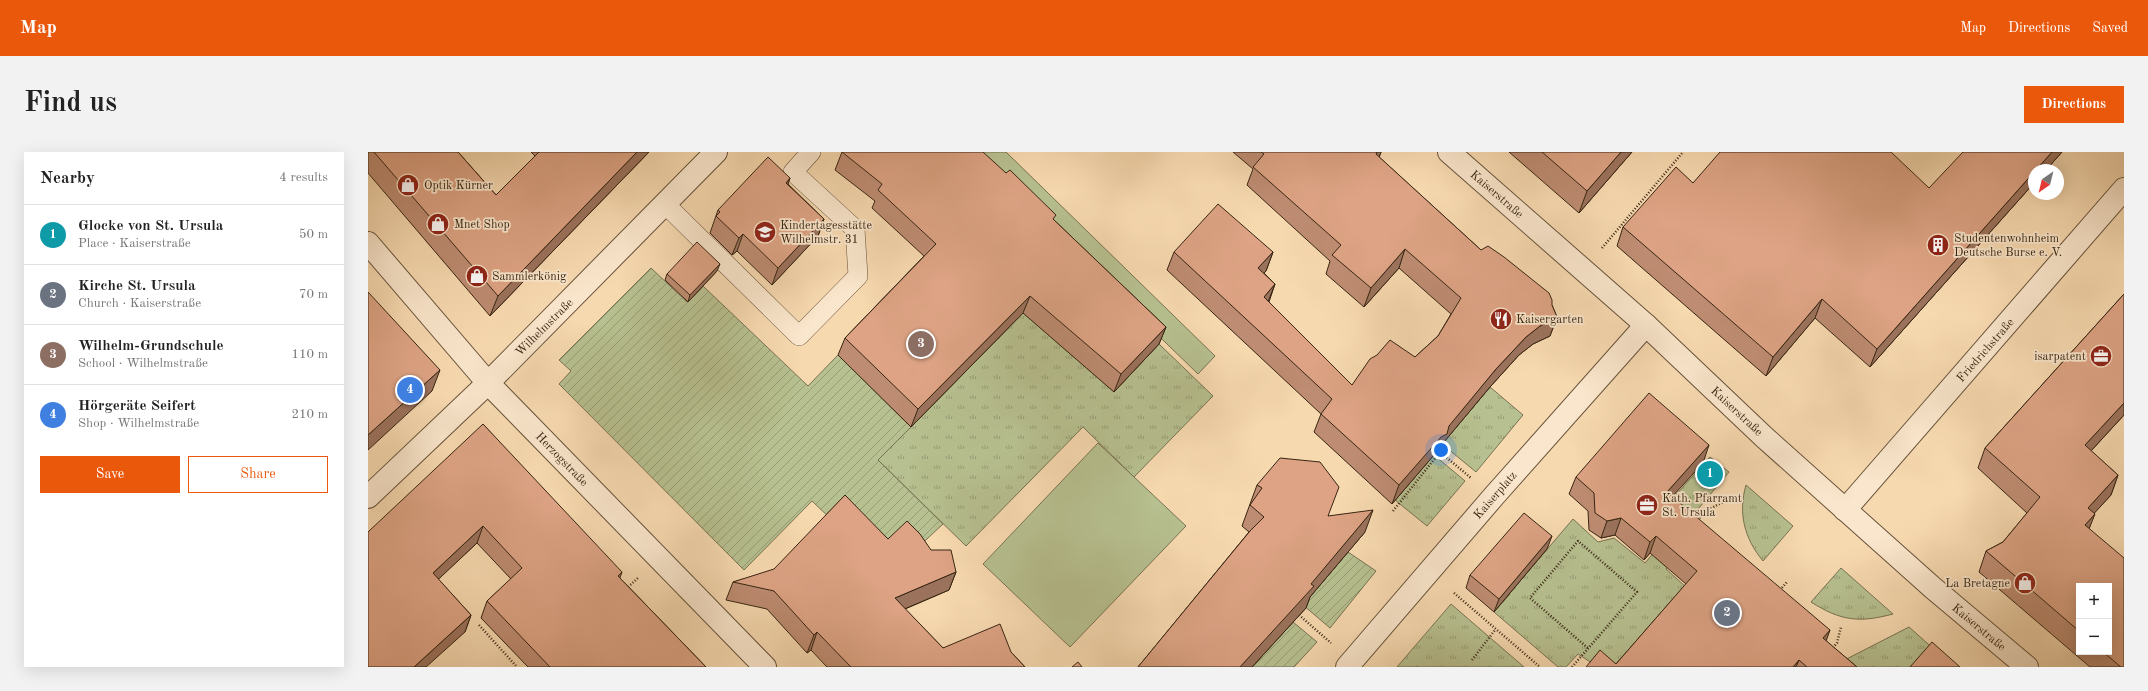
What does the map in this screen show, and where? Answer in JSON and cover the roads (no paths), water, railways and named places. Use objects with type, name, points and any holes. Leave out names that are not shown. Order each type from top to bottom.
[{"type":"street","name":"Wilhelmstraße","points":[[368,497],[488,383],[716,152]]},
{"type":"street","name":"Kaiserstraße","points":[[1449,152],[1646,325],[1845,510],[1933,588],[2027,667]]},
{"type":"street","name":"Friedrichstraße","points":[[1845,510],[2124,189]]},
{"type":"street","name":"Herzogstraße","points":[[368,243],[488,383],[765,667]]},
{"type":"street","name":"Kaiserplatz","points":[[1350,664],[1494,496],[1646,325]]},
{"type":"lane","points":[[665,204],[800,336],[858,276],[855,229],[793,172],[812,152]]},
{"type":"place","name":"Optik Kürner","points":[[408,185]]},
{"type":"place","name":"Mnet Shop","points":[[438,224]]},
{"type":"place","name":"Kindertagesstätte Wilhelmstr. 31","points":[[765,232]]},
{"type":"place","name":"Studentenwohnheim Deutsche Burse e. V.","points":[[1938,245]]},
{"type":"place","name":"Sammlerkönig","points":[[477,276]]},
{"type":"place","name":"Kaisergarten","points":[[1501,319]]},
{"type":"place","name":"Wilhelm-Grundschule","points":[[921,344]]},
{"type":"place","name":"isarpatent","points":[[2101,356]]},
{"type":"place","name":"Hörgeräte Seifert","points":[[410,390]]},
{"type":"place","name":"Glocke von St. Ursula","points":[[1710,474]]},
{"type":"place","name":"Kath. Pfarramt St. Ursula","points":[[1647,505]]},
{"type":"place","name":"La Bretagne","points":[[2025,583]]},
{"type":"place","name":"Kirche St. Ursula","points":[[1727,613]]}]
